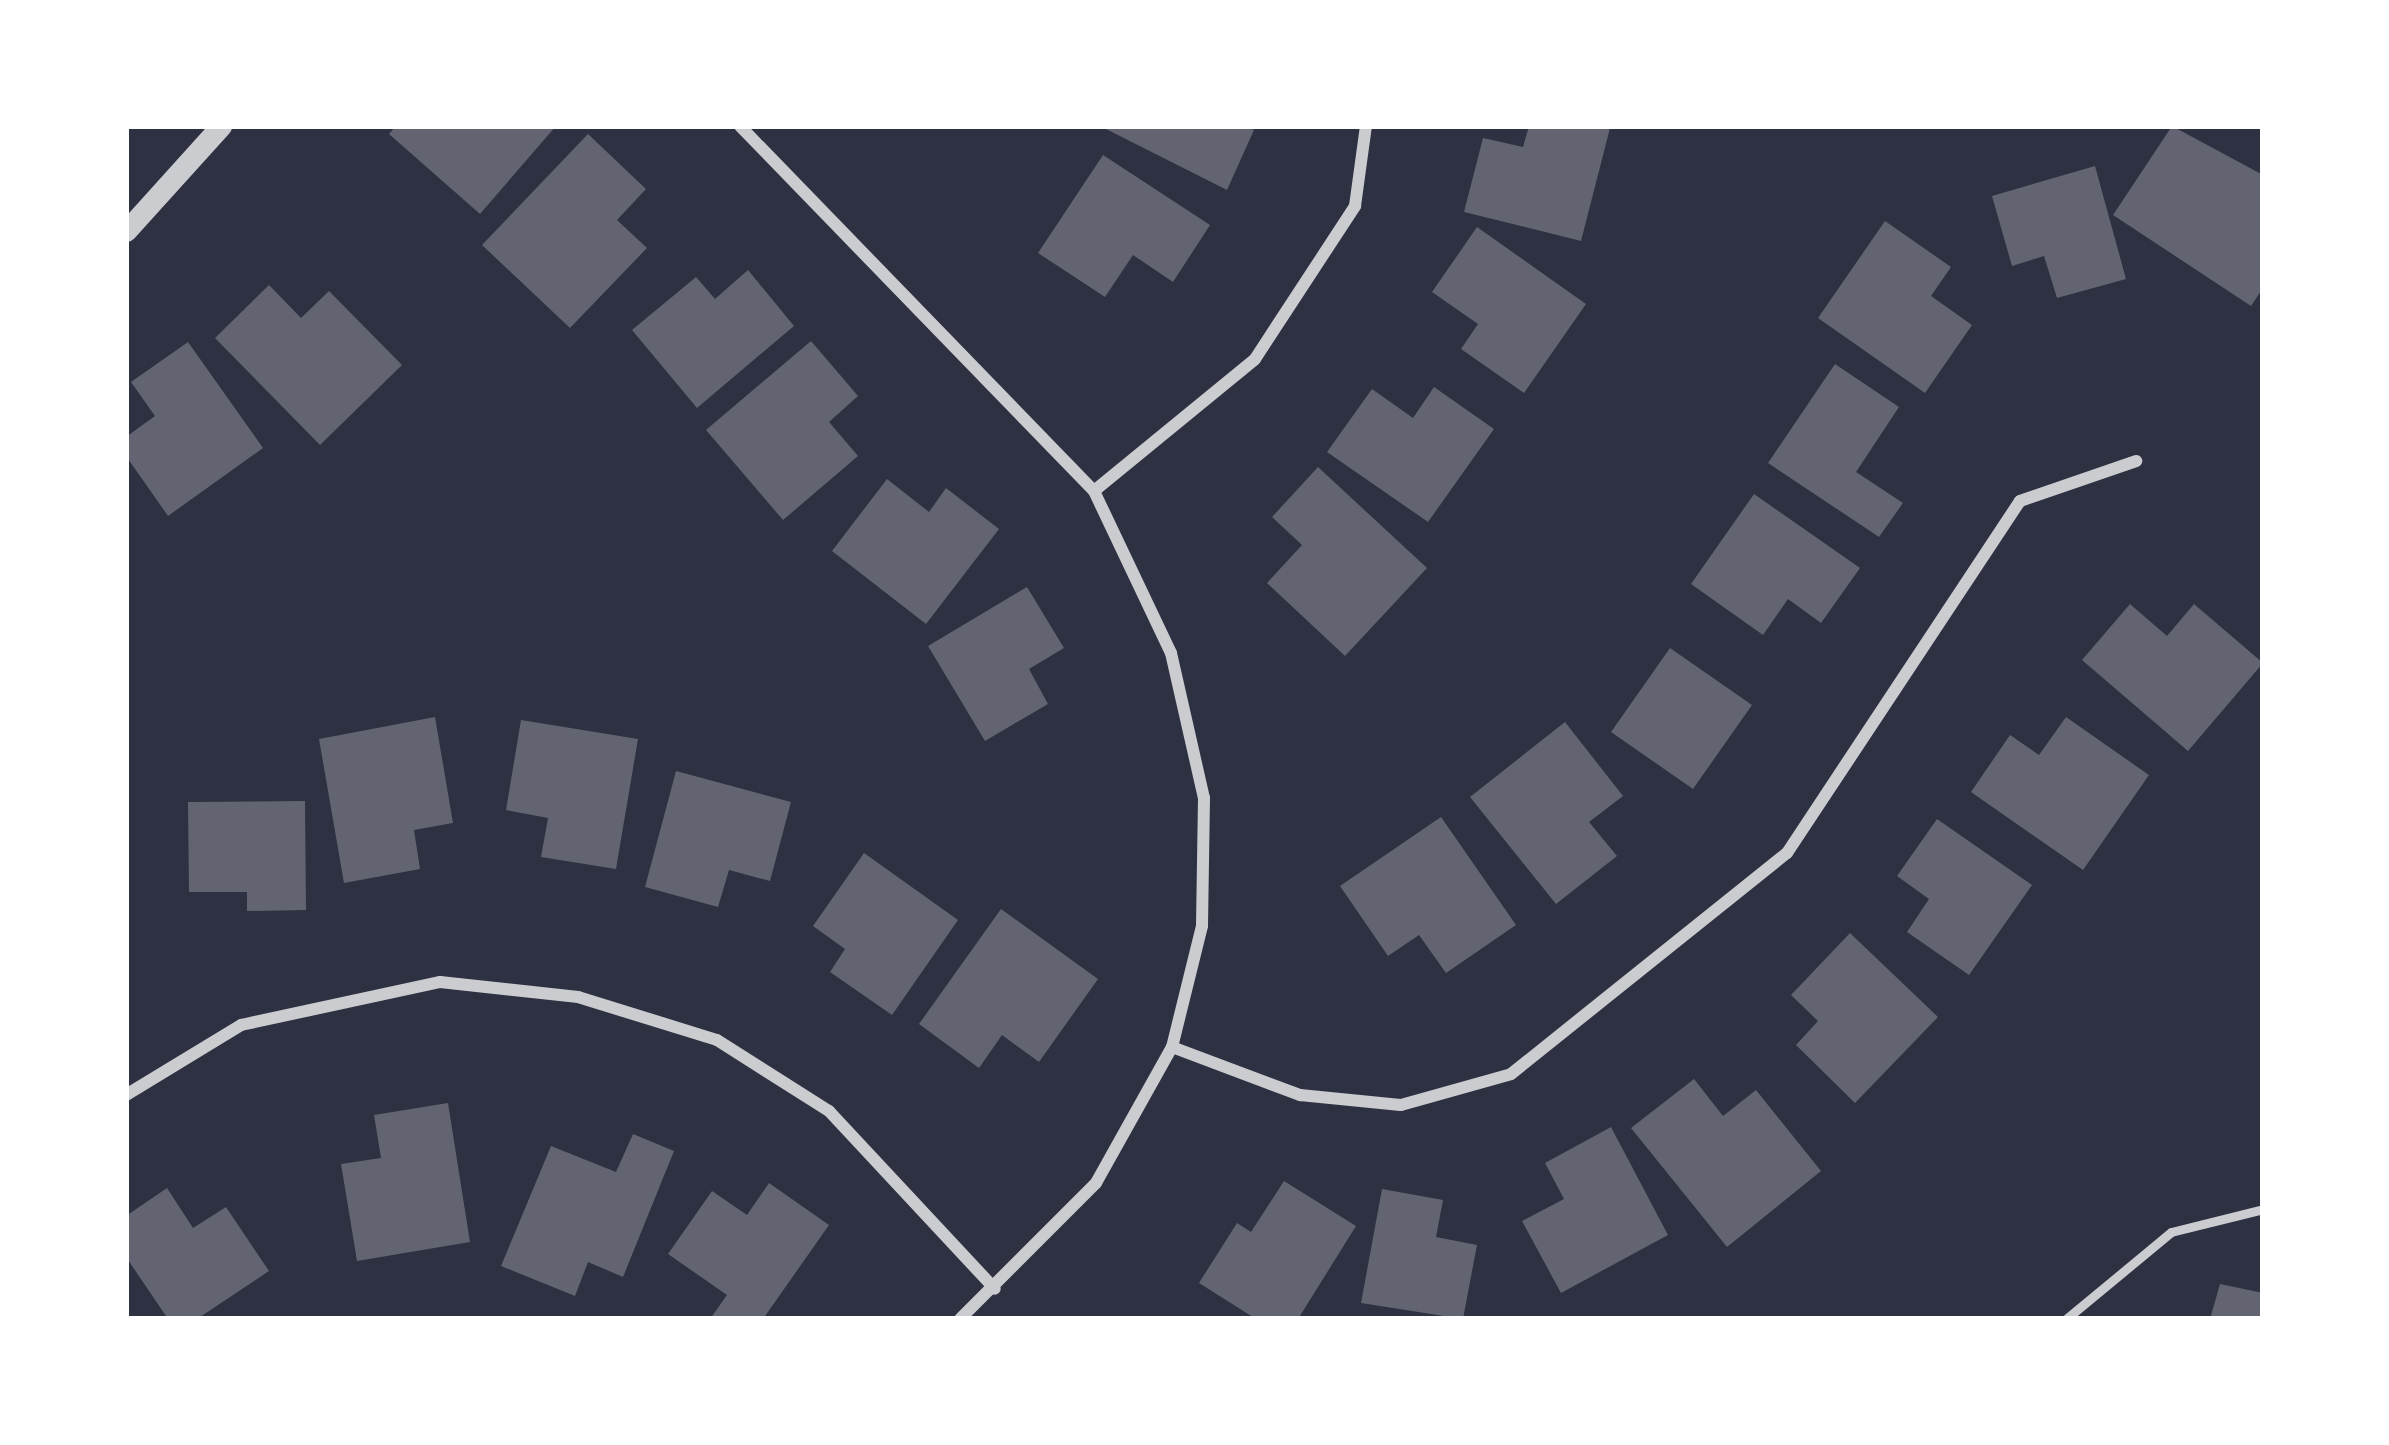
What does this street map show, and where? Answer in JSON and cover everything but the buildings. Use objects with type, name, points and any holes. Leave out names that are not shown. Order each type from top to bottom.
[{"type":"street","points":[[126,231],[221,126]]},
{"type":"street","points":[[740,126],[1094,491],[1171,652],[1204,798],[1202,926],[1172,1047],[1096,1183],[995,1289],[959,1319]]},
{"type":"street","points":[[1094,491],[1255,359],[1355,206],[1366,126]]},
{"type":"street","points":[[1172,1047],[1300,1095],[1401,1106],[1511,1074],[1787,853],[2020,501],[2136,461]]},
{"type":"street","points":[[126,1095],[241,1025],[440,982],[578,997],[717,1040],[829,1112],[995,1289]]},
{"type":"lane","points":[[2066,1319],[2171,1232],[2263,1209]]}]
